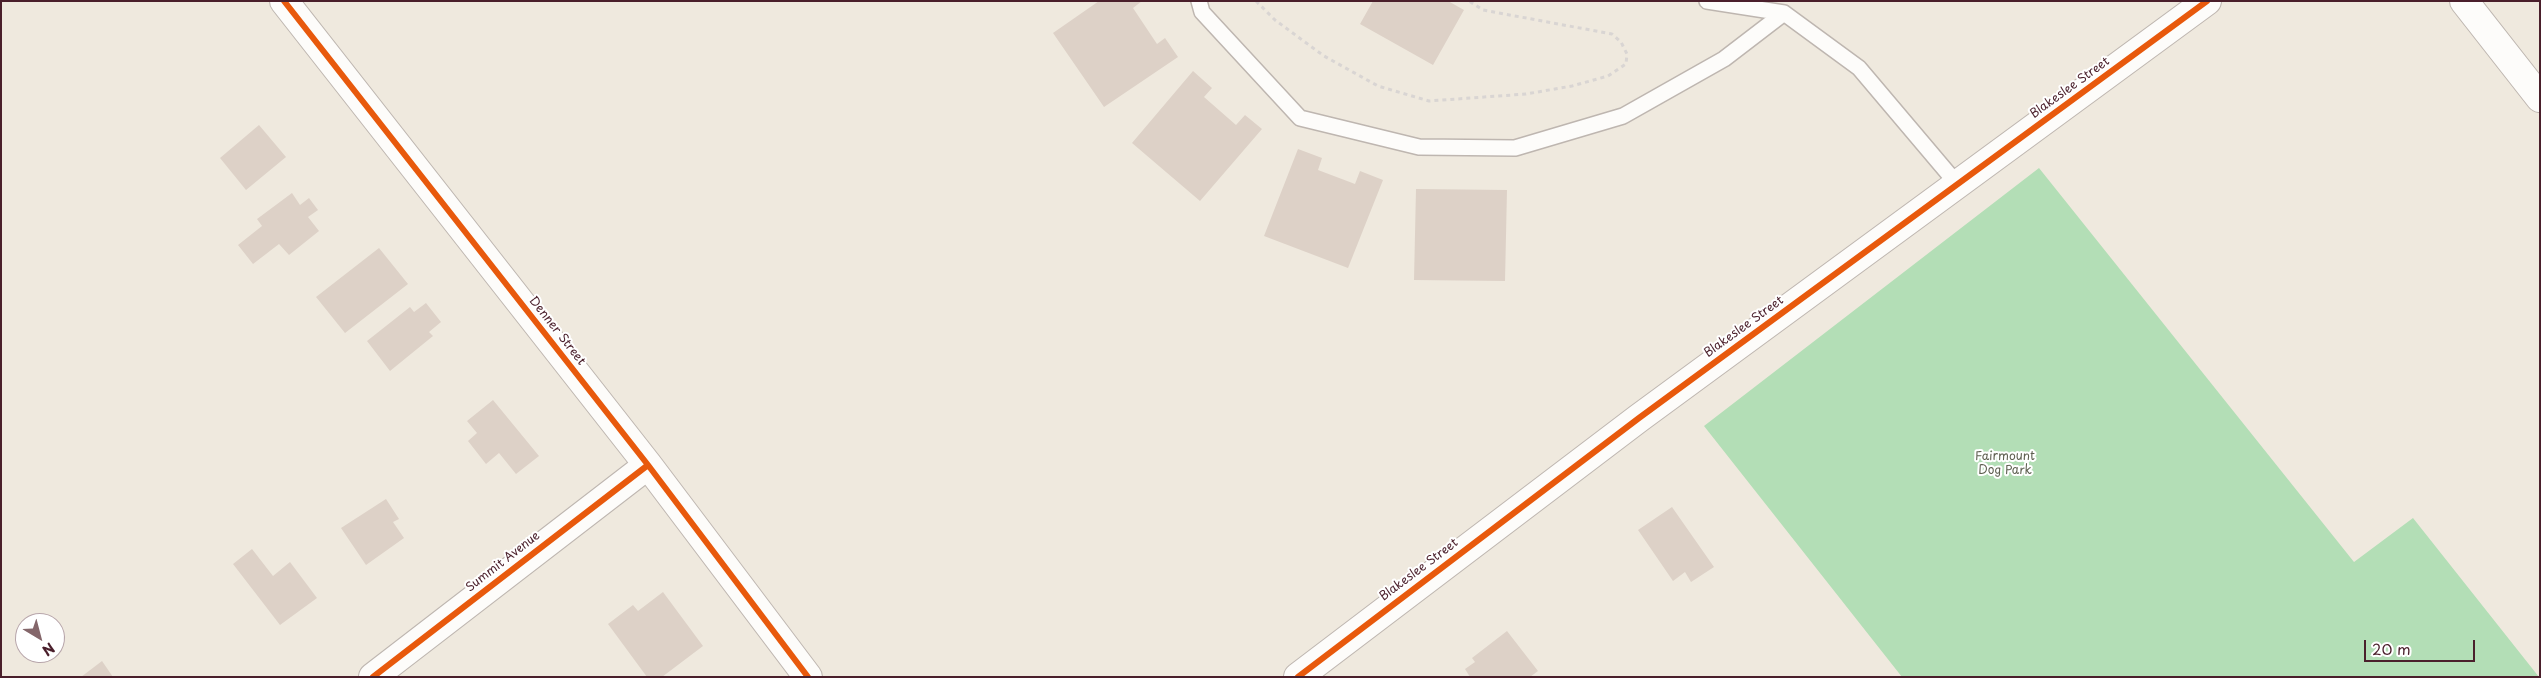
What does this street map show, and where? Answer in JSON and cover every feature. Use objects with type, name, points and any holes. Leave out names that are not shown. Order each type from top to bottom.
[{"type":"street","name":"Denner Street","points":[[284,1],[648,465],[808,677]]},
{"type":"street","name":"Blakeslee Street","points":[[1298,677],[1640,418],[2207,1]]},
{"type":"street","points":[[2464,1],[2540,98]]},
{"type":"street","name":"Summit Avenue","points":[[373,677],[648,465]]},
{"type":"lane","points":[[1199,1],[1202,12],[1300,118],[1419,148],[1515,148],[1623,116],[1724,60],[1784,13]]},
{"type":"lane","points":[[1707,1],[1784,13],[1858,68],[1958,184]]},
{"type":"path","points":[[1256,1],[1275,20],[1324,56],[1378,86],[1429,101],[1526,94],[1572,86],[1608,76],[1619,71],[1626,64],[1627,54],[1621,42],[1612,34],[1483,10],[1469,1]]},
{"type":"green space","name":"Fairmount Dog Park","points":[[2039,168],[2354,562],[2413,518],[2539,677],[1902,677],[1704,426]]},
{"type":"building","points":[[1099,1],[1142,1],[1133,8],[1157,44],[1165,38],[1178,57],[1104,107],[1053,33]]},
{"type":"building","points":[[1373,1],[1448,1],[1464,10],[1433,65],[1360,24]]},
{"type":"building","points":[[1193,71],[1212,88],[1204,97],[1236,125],[1245,115],[1262,129],[1200,201],[1132,143]]},
{"type":"building","points":[[259,125],[286,157],[246,190],[220,158]]},
{"type":"building","points":[[1298,149],[1322,158],[1318,170],[1355,184],[1360,171],[1383,180],[1348,268],[1264,236]]},
{"type":"building","points":[[1416,189],[1507,190],[1505,281],[1414,280]]},
{"type":"building","points":[[292,193],[300,205],[309,198],[318,210],[308,217],[319,231],[289,255],[279,244],[253,264],[238,245],[262,226],[257,219]]},
{"type":"building","points":[[379,248],[408,284],[345,333],[316,297]]},
{"type":"building","points":[[426,303],[441,322],[429,332],[433,336],[390,371],[367,341],[410,307],[414,312]]},
{"type":"building","points":[[493,400],[539,456],[516,474],[499,453],[486,464],[468,441],[477,433],[467,421]]},
{"type":"building","points":[[386,499],[399,519],[393,522],[404,538],[366,565],[341,528]]},
{"type":"building","points":[[1672,507],[1714,567],[1691,582],[1685,572],[1673,581],[1638,530]]},
{"type":"building","points":[[252,549],[273,576],[290,562],[317,598],[280,625],[233,564]]},
{"type":"building","points":[[663,592],[703,646],[662,677],[647,677],[608,624],[633,605],[638,611]]},
{"type":"building","points":[[1507,631],[1538,671],[1530,677],[1470,677],[1465,669],[1475,662],[1472,658]]},
{"type":"building","points":[[102,661],[113,677],[81,677]]},
{"type":"cycle path","points":[[284,1],[648,465],[808,677]]},
{"type":"cycle path","points":[[1298,677],[1639,418],[2207,1]]},
{"type":"cycle path","points":[[373,677],[648,465]]}]
